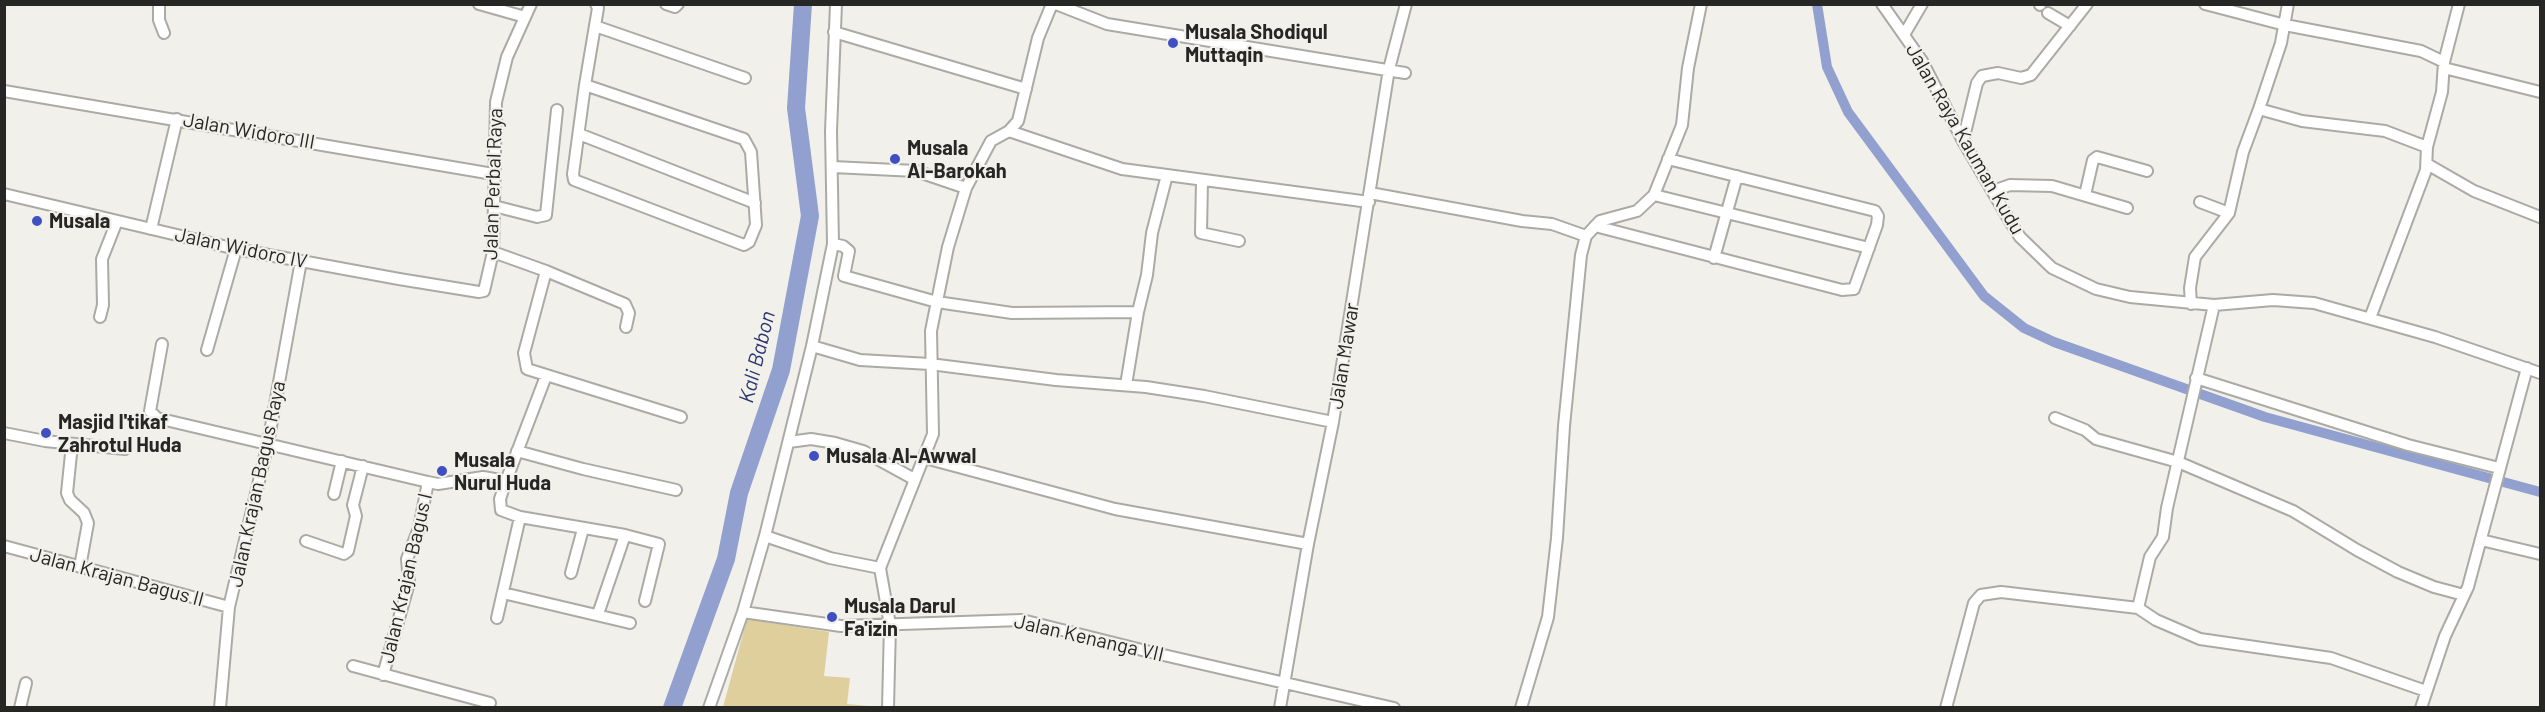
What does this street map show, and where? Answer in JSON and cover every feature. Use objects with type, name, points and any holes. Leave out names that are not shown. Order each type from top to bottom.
[{"type":"street","points":[[159,4],[159,20],[164,33]]},
{"type":"street","points":[[479,4],[525,17]]},
{"type":"street","name":"Jalan Perbal Raya","points":[[479,292],[487,287],[493,252],[492,174],[498,86],[507,57],[531,4]]},
{"type":"street","points":[[585,84],[744,138],[751,152],[754,235],[744,245],[579,184],[574,180],[585,84],[595,26],[596,4]]},
{"type":"street","points":[[666,4],[675,7],[678,4]]},
{"type":"street","points":[[709,708],[743,612],[765,536],[812,346],[833,244],[836,4]]},
{"type":"street","points":[[888,708],[890,625],[880,568],[933,434],[931,331],[948,247],[966,188],[991,141],[1009,130],[1018,121],[1038,38],[1054,4],[1107,24],[1405,72]]},
{"type":"street","name":"Jalan Mawar","points":[[1280,708],[1287,683],[1308,544],[1333,422],[1389,69],[1406,4]]},
{"type":"street","points":[[1521,708],[1548,617],[1557,538],[1577,273],[1587,236],[1595,226],[1607,217],[1637,211],[1654,195],[1682,125],[1688,68],[1701,4]]},
{"type":"street","name":"Jalan Raya Kauman Kudu","points":[[1882,4],[1905,33],[1934,80],[1963,141],[2020,237],[2052,268],[2096,289],[2130,297],[2214,305],[2300,301],[2370,318],[2541,373]]},
{"type":"street","points":[[1905,33],[1922,4]]},
{"type":"street","points":[[1963,141],[1977,83],[1982,76],[1998,72],[2021,78],[2031,75],[2087,4]]},
{"type":"street","points":[[2205,4],[2285,25],[2421,51],[2444,65],[2540,93]]},
{"type":"street","points":[[2191,304],[2190,288],[2195,257],[2229,213],[2243,152],[2285,25],[2288,4]]},
{"type":"street","points":[[2370,318],[2427,164],[2427,147],[2442,92],[2444,65],[2459,4]]},
{"type":"street","points":[[2042,8],[2070,26]]},
{"type":"street","points":[[595,26],[745,78]]},
{"type":"street","points":[[834,32],[1026,89]]},
{"type":"street","name":"Jalan Widoro III","points":[[4,91],[492,174]]},
{"type":"street","points":[[2259,109],[2302,121],[2385,130],[2427,147]]},
{"type":"street","points":[[494,206],[537,217],[546,215],[557,110]]},
{"type":"street","points":[[151,229],[177,119]]},
{"type":"street","points":[[1009,130],[1122,169],[1202,180],[1370,197],[1552,224],[1587,236]]},
{"type":"street","points":[[579,134],[754,203]]},
{"type":"street","points":[[2085,195],[2093,160],[2097,157],[2147,171]]},
{"type":"street","points":[[1595,226],[1849,291],[1854,289],[1879,219],[1875,211],[1668,159]]},
{"type":"street","points":[[2427,164],[2474,191],[2541,217]]},
{"type":"street","points":[[833,167],[910,170],[966,188]]},
{"type":"street","points":[[1126,385],[1138,312],[1147,275],[1152,233],[1167,175]]},
{"type":"street","points":[[1714,258],[1737,176]]},
{"type":"street","points":[[1202,180],[1201,233],[1239,242]]},
{"type":"street","points":[[1993,191],[2026,184],[2052,186],[2127,208]]},
{"type":"street","name":"Jalan Widoro IV","points":[[4,194],[236,249],[479,292]]},
{"type":"street","points":[[1654,195],[1869,248]]},
{"type":"street","points":[[2200,202],[2229,213]]},
{"type":"street","points":[[100,317],[103,305],[102,259],[117,220]]},
{"type":"street","points":[[833,244],[843,246],[849,251],[844,276],[937,303],[1012,313],[1138,312]]},
{"type":"street","points":[[207,350],[236,249]]},
{"type":"street","points":[[493,252],[625,304],[629,313],[626,327]]},
{"type":"street","name":"Jalan Krajan Bagus Raya","points":[[220,708],[229,607],[268,443],[301,261]]},
{"type":"street","points":[[546,271],[524,362],[527,369],[681,417]]},
{"type":"street","points":[[2138,608],[2150,557],[2163,537],[2191,400],[2214,305]]},
{"type":"street","points":[[162,344],[150,408],[153,416],[438,484],[483,477],[506,481]]},
{"type":"street","points":[[812,346],[860,360],[930,364],[1056,380],[1126,385],[1204,396],[1333,422]]},
{"type":"street","points":[[2421,708],[2445,636],[2464,595],[2527,368]]},
{"type":"street","points":[[546,376],[506,481],[501,510],[520,517],[656,543],[660,546],[645,601]]},
{"type":"street","points":[[2196,381],[2499,470]]},
{"type":"street","points":[[2055,418],[2085,430],[2096,440],[2178,462],[2293,511],[2398,572],[2434,587],[2464,595]]},
{"type":"street","points":[[4,433],[72,444],[125,448]]},
{"type":"street","points":[[789,442],[811,439],[835,443],[863,452],[914,479]]},
{"type":"street","points":[[72,444],[68,493],[70,500],[87,517],[88,523],[80,567]]},
{"type":"street","points":[[517,451],[583,470],[676,490]]},
{"type":"street","points":[[925,458],[1115,509],[1308,544]]},
{"type":"street","points":[[334,494],[342,461]]},
{"type":"street","points":[[306,541],[345,554],[348,551],[356,516],[353,505],[363,466]]},
{"type":"street","name":"Jalan Krajan Bagus I","points":[[383,675],[409,583],[407,559],[419,528],[428,482]]},
{"type":"street","points":[[497,618],[520,517]]},
{"type":"street","points":[[571,573],[583,529]]},
{"type":"street","points":[[598,614],[625,536]]},
{"type":"street","points":[[765,536],[830,558],[880,568]]},
{"type":"street","points":[[2481,540],[2541,555]]},
{"type":"street","name":"Jalan Krajan Bagus II","points":[[4,546],[229,607]]},
{"type":"street","points":[[1946,708],[1974,603],[1981,595],[2016,592],[2138,608],[2156,620],[2200,639],[2331,658],[2426,690]]},
{"type":"street","points":[[503,593],[630,623]]},
{"type":"street","name":"Jalan Kenanga VII","points":[[743,612],[841,626],[1022,620],[1394,708]]},
{"type":"street","points":[[353,666],[490,704]]},
{"type":"street","points":[[20,708],[26,683]]},
{"type":"shaded area","points":[[747,619],[829,632],[824,676],[850,678],[847,704],[880,707],[723,707]]},
{"type":"waterway","name":"Kali Babon","points":[[672,708],[726,559],[739,493],[781,370],[810,216],[796,108],[803,4]]},
{"type":"waterway","points":[[1817,4],[1827,67],[1848,112],[1984,296],[2024,328],[2054,342],[2265,417],[2540,492]]},
{"type":"place","name":"Musala Shodiqul Muttaqin","points":[[1173,43]]},
{"type":"place","name":"Musala Al-Barokah","points":[[895,159]]},
{"type":"place","name":"Musala","points":[[37,221]]},
{"type":"place","name":"Masjid I'tikaf Zahrotul Huda","points":[[46,433]]},
{"type":"place","name":"Musala Al-Awwal","points":[[814,456]]},
{"type":"place","name":"Musala Nurul Huda","points":[[442,471]]},
{"type":"place","name":"Musala Darul Fa'izin","points":[[832,617]]}]
